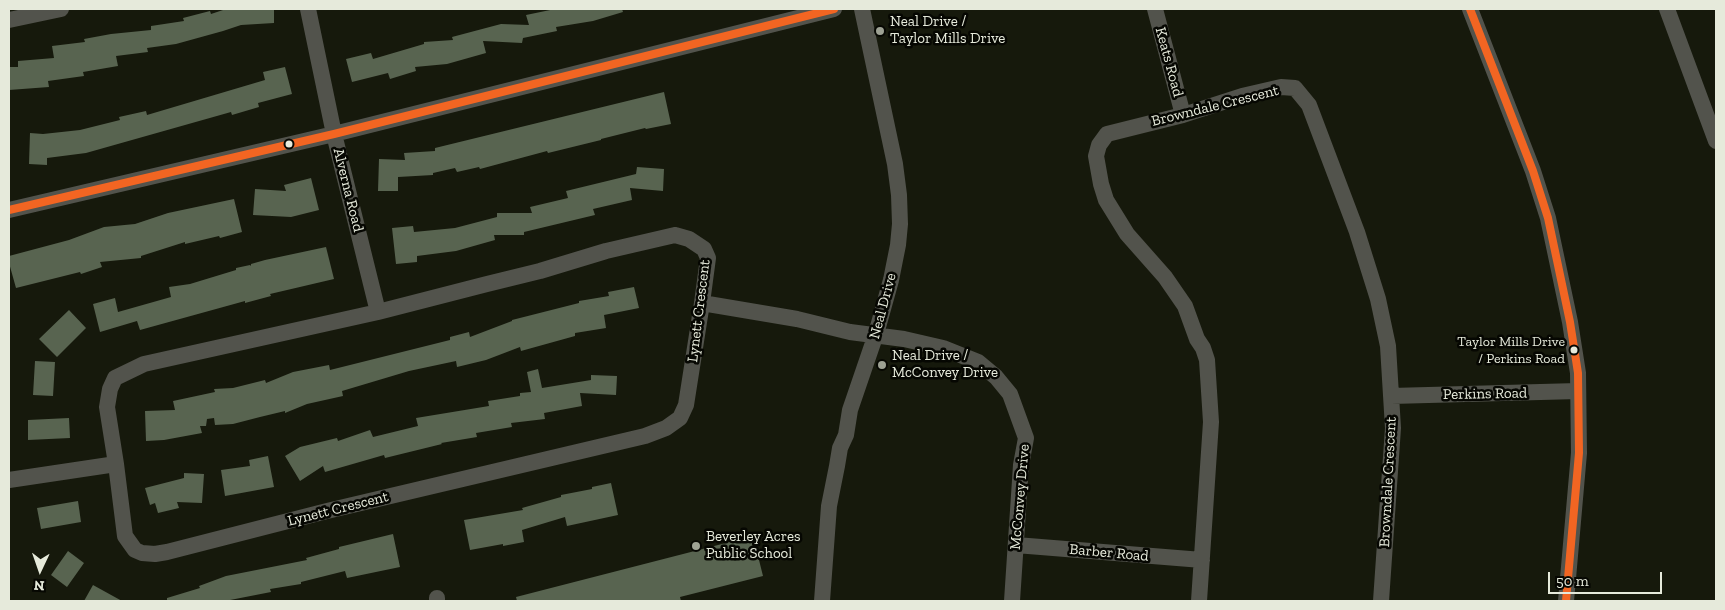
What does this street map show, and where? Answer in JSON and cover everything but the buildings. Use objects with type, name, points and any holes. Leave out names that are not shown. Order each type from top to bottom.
[{"type":"street","points":[[9,20],[18,20],[60,9]]},
{"type":"street","name":"Alverna Road","points":[[308,9],[334,134],[378,312]]},
{"type":"street","points":[[9,210],[334,134],[834,9]]},
{"type":"street","name":"Neal Drive","points":[[822,601],[829,506],[836,466],[840,448],[846,435],[850,410],[876,334],[891,280],[898,245],[900,194],[862,9]]},
{"type":"street","name":"Keats Road","points":[[1155,9],[1183,114]]},
{"type":"street","points":[[1470,9],[1533,171],[1548,218],[1570,322],[1578,373],[1579,453],[1566,601]]},
{"type":"street","points":[[1667,9],[1716,141]]},
{"type":"street","name":"Browndale Crescent","points":[[1199,601],[1211,422],[1207,360],[1185,306],[1165,277],[1127,234],[1106,200],[1096,156],[1099,145],[1107,134],[1281,87],[1294,88],[1309,105],[1352,216],[1373,282],[1388,346],[1393,428],[1381,601]]},
{"type":"street","name":"Lynett Crescent","points":[[675,235],[689,239],[704,249],[708,258],[702,303],[686,405],[680,418],[666,428],[645,436],[327,511],[167,552],[155,554],[142,553],[135,550],[125,536],[107,407],[110,389],[116,378],[144,364],[378,312],[540,271],[606,251],[675,235]]},
{"type":"street","name":"McConvey Drive","points":[[702,303],[943,348],[978,362],[996,377],[1010,394],[1026,438],[1021,465],[1012,601]]},
{"type":"street","name":"Perkins Road","points":[[1391,396],[1578,391]]},
{"type":"street","points":[[9,480],[116,464]]},
{"type":"street","name":"Barber Road","points":[[1016,545],[1202,560]]},
{"type":"transit line","points":[[9,210],[334,134],[834,9]]},
{"type":"transit line","points":[[1470,9],[1533,171],[1548,218],[1570,322],[1578,373],[1579,453],[1566,601]]},
{"type":"place","name":"Neal Drive / Taylor Mills Drive","points":[[880,31]]},
{"type":"place","name":"Taylor Mills Drive / Perkins Road","points":[[1574,350]]},
{"type":"place","name":"Neal Drive / McConvey Drive","points":[[882,365]]},
{"type":"place","name":"Beverley Acres Public School","points":[[696,546]]}]
